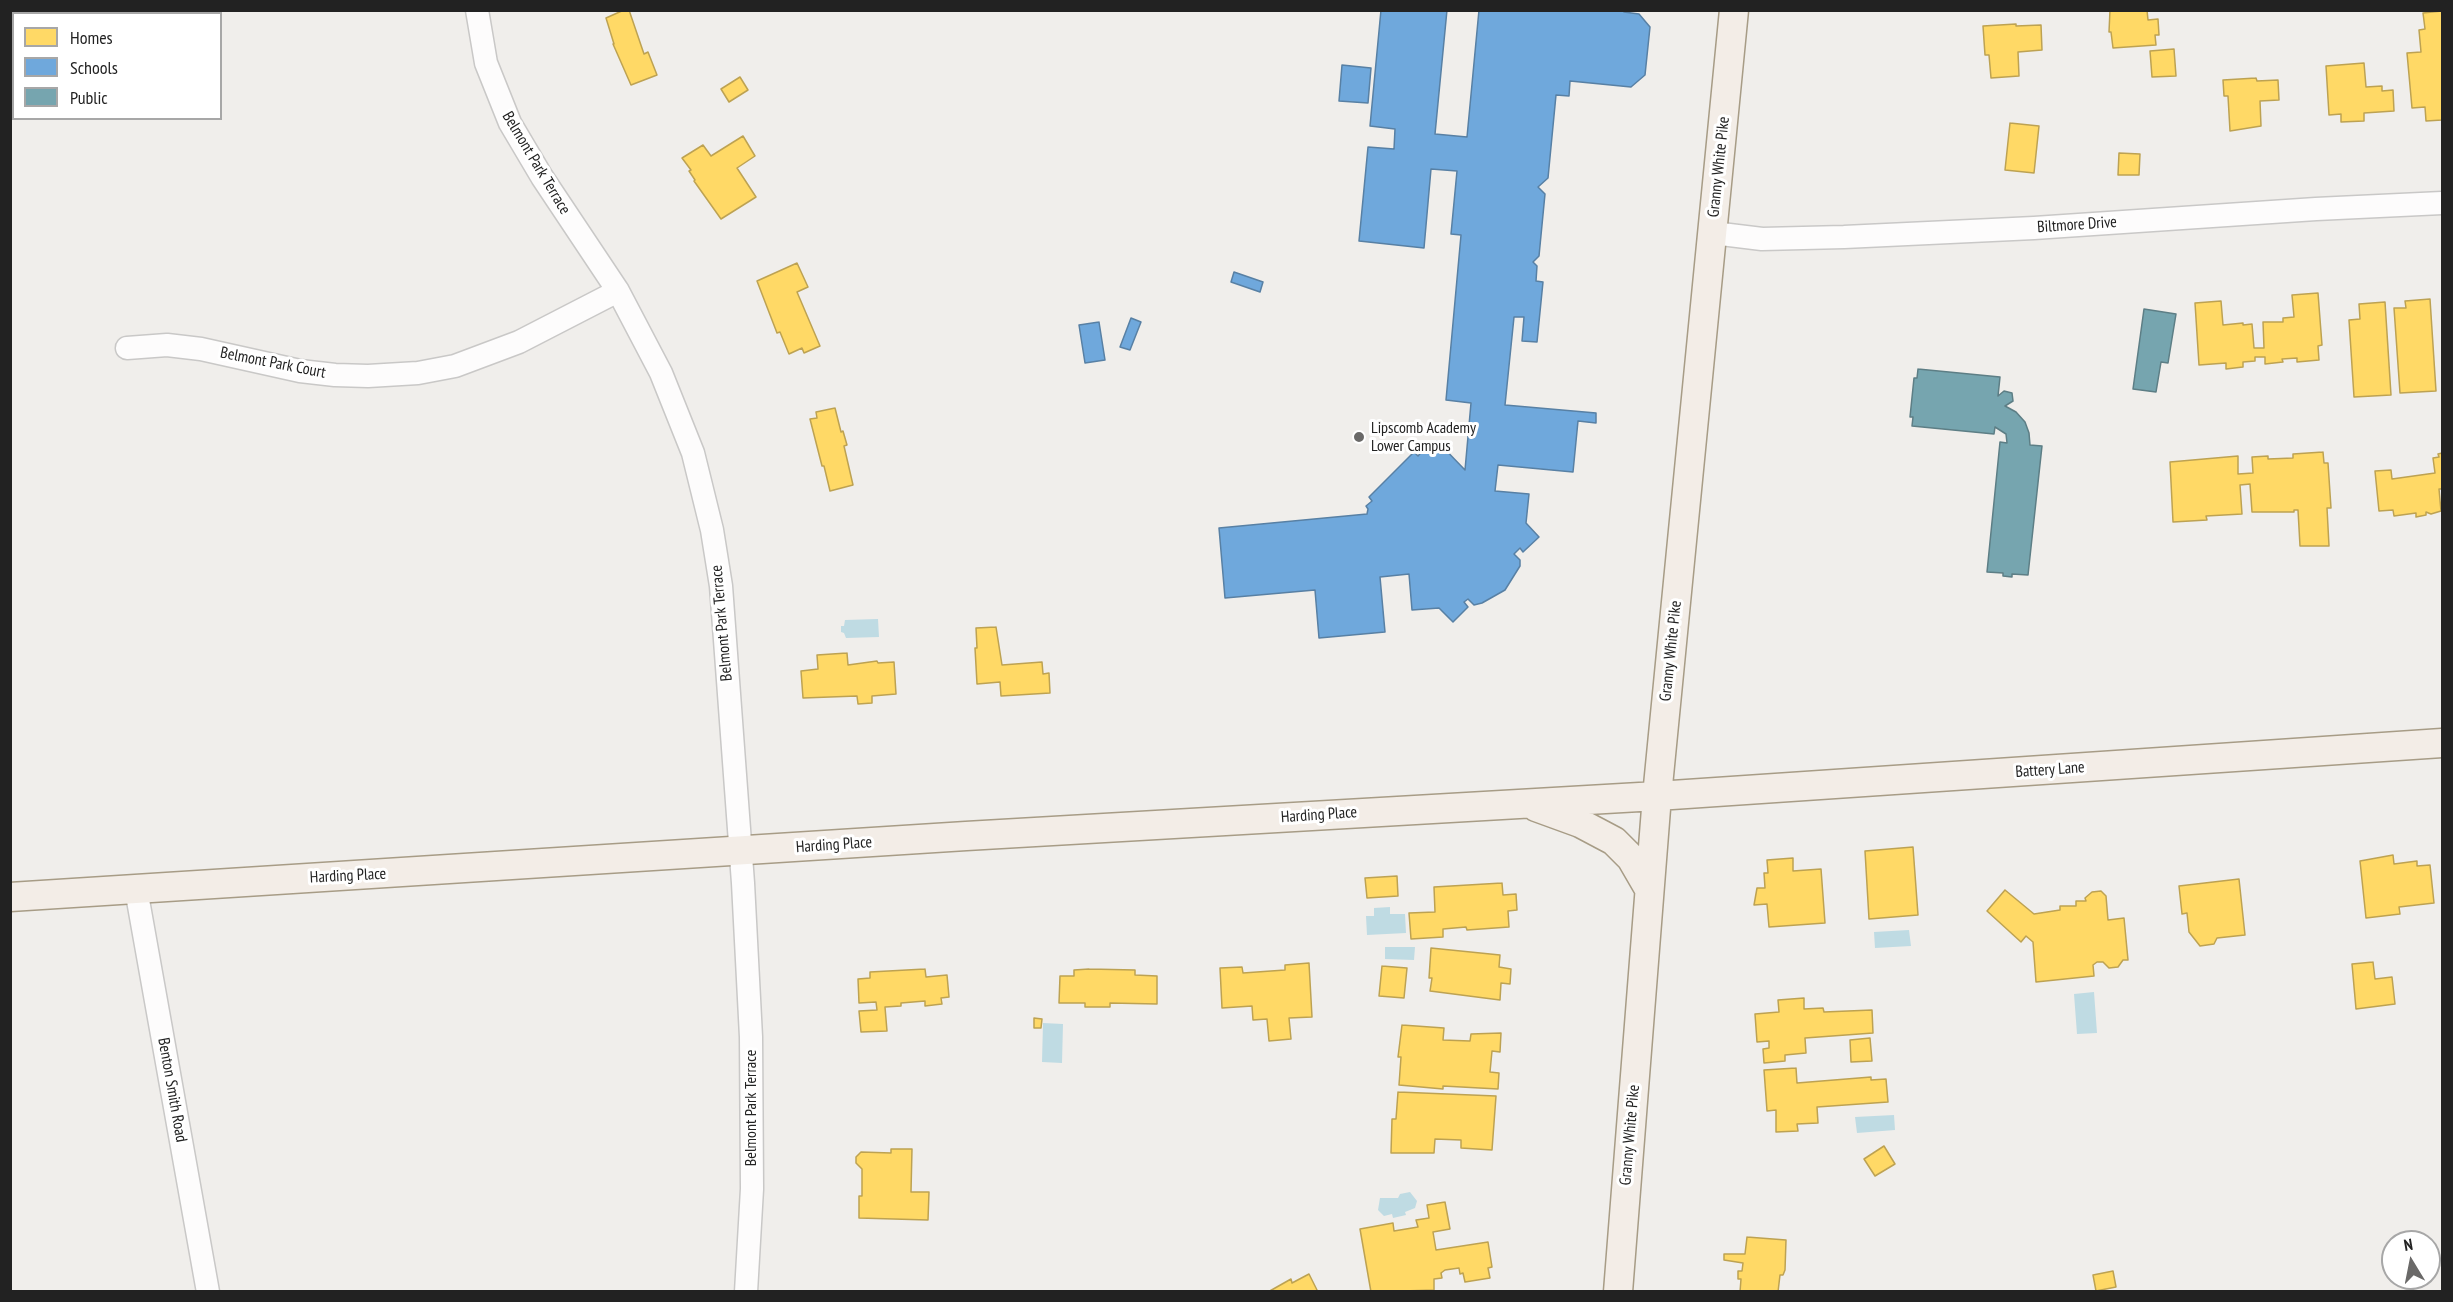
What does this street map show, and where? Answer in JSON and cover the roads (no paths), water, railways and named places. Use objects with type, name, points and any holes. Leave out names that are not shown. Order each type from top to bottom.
[{"type":"main road","name":"Granny White Pike","points":[[1618,1292],[1657,796],[1734,10]]},
{"type":"main road","name":"Battery Lane","points":[[1657,796],[2442,743]]},
{"type":"main road","name":"Harding Place","points":[[10,897],[1657,796]]},
{"type":"main road","points":[[1523,803],[1580,823],[1614,841],[1631,858],[1649,889]]},
{"type":"street","name":"Belmont Park Terrace","points":[[477,10],[486,63],[510,123],[618,291],[649,348],[693,453],[712,530],[721,586],[751,1037],[752,1189],[746,1292]]},
{"type":"street","name":"Biltmore Drive","points":[[1713,232],[1762,239],[1825,237],[2034,228],[2442,202]]},
{"type":"street","name":"Belmont Park Court","points":[[127,348],[167,345],[201,349],[292,369],[335,375],[409,374],[455,366],[510,345],[618,291]]},
{"type":"street","name":"Benton Smith Road","points":[[136,889],[208,1292]]},
{"type":"water","points":[[878,619],[879,637],[846,638],[841,632],[841,626],[844,626],[845,620]]},
{"type":"water","points":[[1390,907],[1390,914],[1405,914],[1406,933],[1367,935],[1366,916],[1374,916],[1374,908]]},
{"type":"water","points":[[1909,930],[1911,946],[1875,948],[1874,932]]},
{"type":"water","points":[[1385,947],[1415,947],[1414,960],[1385,959]]},
{"type":"water","points":[[2094,992],[2097,1033],[2077,1034],[2074,994]]},
{"type":"water","points":[[1043,1023],[1063,1024],[1062,1063],[1042,1062]]},
{"type":"water","points":[[1894,1115],[1895,1130],[1857,1133],[1855,1117]]},
{"type":"water","points":[[1410,1192],[1417,1201],[1415,1208],[1405,1212],[1406,1215],[1393,1218],[1392,1214],[1384,1216],[1378,1210],[1380,1198],[1398,1198],[1400,1194]]},
{"type":"place","name":"Lipscomb Academy Lower Campus","points":[[1359,437]]}]
